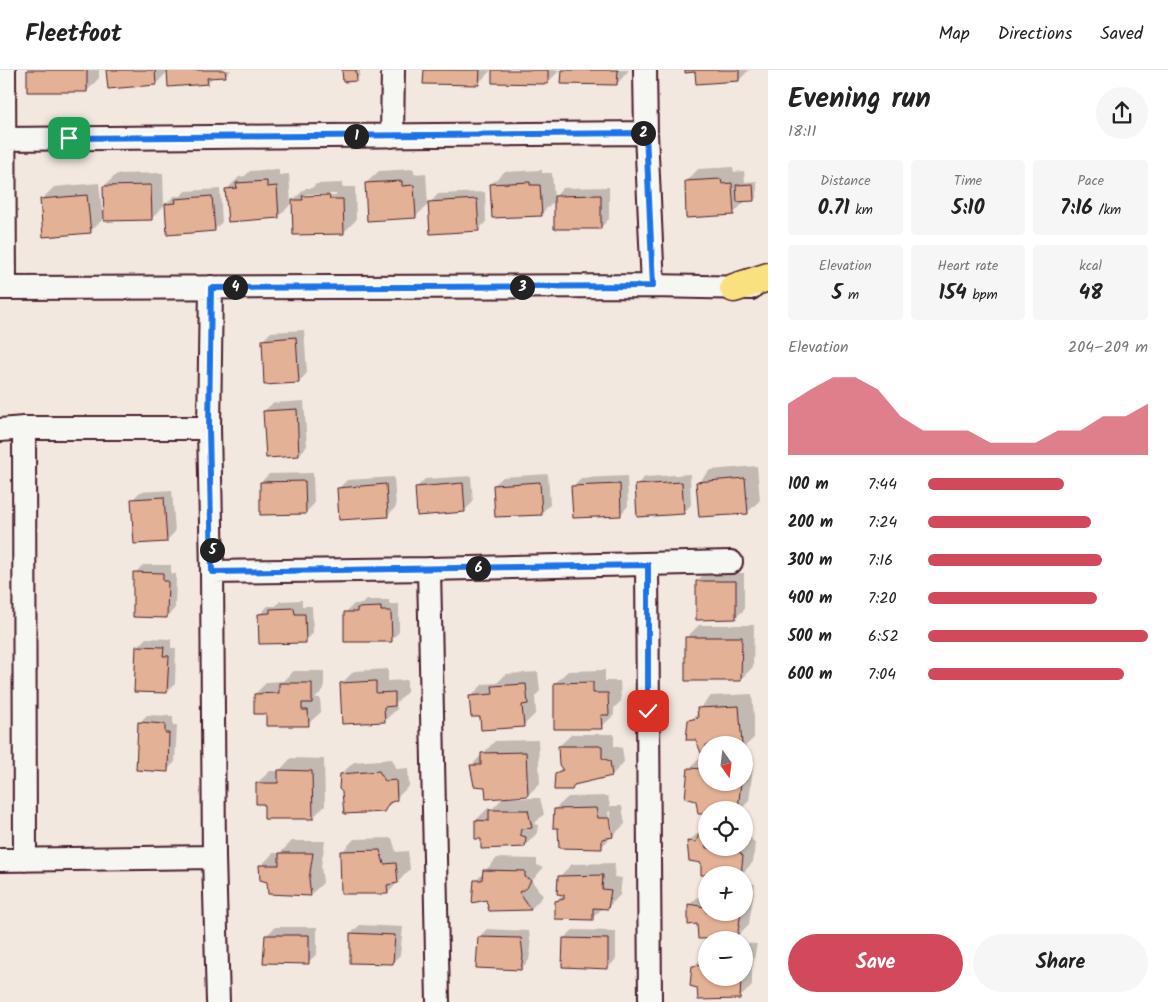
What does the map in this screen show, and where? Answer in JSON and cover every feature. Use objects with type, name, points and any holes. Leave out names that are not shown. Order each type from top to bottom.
[{"type":"highway","points":[[734,288],[768,277]]},
{"type":"street","points":[[4,70],[5,139],[2,288],[653,286],[768,288]]},
{"type":"street","points":[[392,136],[393,70]]},
{"type":"street","points":[[644,70],[653,286]]},
{"type":"street","points":[[5,139],[646,133]]},
{"type":"street","points":[[211,288],[209,428],[214,857],[218,1002]]},
{"type":"street","points":[[0,430],[24,428],[209,428]]},
{"type":"street","points":[[24,428],[25,860]]},
{"type":"street","points":[[212,572],[731,562]]},
{"type":"street","points":[[648,565],[650,1002]]},
{"type":"street","points":[[429,569],[438,1002]]},
{"type":"street","points":[[0,860],[214,857]]},
{"type":"building","points":[[27,70],[87,70],[87,92],[27,92]]},
{"type":"building","points":[[106,70],[155,70],[156,85],[108,89]]},
{"type":"building","points":[[167,70],[225,70],[226,77],[207,78],[208,84],[168,87]]},
{"type":"building","points":[[342,70],[356,70],[357,81],[343,82]]},
{"type":"building","points":[[424,70],[480,70],[479,85],[423,84]]},
{"type":"building","points":[[492,70],[548,70],[548,84],[492,83]]},
{"type":"building","points":[[562,70],[618,70],[617,85],[561,84]]},
{"type":"building","points":[[685,70],[739,70],[739,81],[696,84],[695,72],[685,73]]},
{"type":"building","points":[[721,179],[722,184],[732,183],[734,215],[686,218],[685,181]]},
{"type":"building","points":[[267,181],[267,187],[277,186],[279,218],[228,222],[225,189],[237,188],[236,183]]},
{"type":"building","points":[[402,181],[402,186],[414,185],[416,218],[367,221],[365,183]]},
{"type":"building","points":[[530,182],[530,185],[540,185],[542,216],[492,218],[490,184]]},
{"type":"building","points":[[753,184],[754,201],[737,202],[736,185]]},
{"type":"building","points":[[151,185],[152,220],[104,221],[103,186]]},
{"type":"building","points":[[87,195],[91,233],[43,237],[40,199]]},
{"type":"building","points":[[329,195],[330,199],[343,199],[344,234],[293,235],[292,200],[303,200],[302,196]]},
{"type":"building","points":[[601,195],[601,229],[554,229],[554,196]]},
{"type":"building","points":[[212,196],[215,231],[167,235],[165,204],[176,203],[175,199]]},
{"type":"building","points":[[477,199],[479,231],[430,234],[428,202]]},
{"type":"building","points":[[296,337],[299,383],[264,385],[262,340]]},
{"type":"building","points":[[297,409],[299,456],[266,458],[263,411]]},
{"type":"building","points":[[745,478],[748,514],[699,517],[696,482]]},
{"type":"building","points":[[305,481],[306,514],[260,515],[260,482]]},
{"type":"building","points":[[540,482],[542,515],[495,517],[493,485]]},
{"type":"building","points":[[682,482],[684,514],[637,517],[635,485]]},
{"type":"building","points":[[463,483],[465,512],[417,516],[415,487]]},
{"type":"building","points":[[386,484],[388,517],[339,520],[337,488]]},
{"type":"building","points":[[620,484],[621,516],[573,518],[571,486]]},
{"type":"building","points":[[164,497],[167,542],[134,544],[131,499]]},
{"type":"building","points":[[133,572],[163,573],[163,581],[168,581],[167,618],[133,617]]},
{"type":"building","points":[[696,581],[736,581],[736,619],[696,620]]},
{"type":"building","points":[[381,607],[381,611],[391,611],[392,642],[344,642],[344,612],[357,612],[357,608]]},
{"type":"building","points":[[294,608],[295,614],[305,614],[306,643],[259,644],[258,614],[270,613],[270,609]]},
{"type":"building","points":[[685,637],[742,637],[741,681],[685,681]]},
{"type":"building","points":[[136,646],[164,647],[163,656],[169,656],[167,693],[134,692]]},
{"type":"building","points":[[376,681],[376,693],[395,692],[395,706],[384,707],[385,722],[342,724],[340,683]]},
{"type":"building","points":[[593,682],[593,693],[608,693],[609,715],[601,715],[602,729],[554,729],[554,683]]},
{"type":"building","points":[[279,683],[312,683],[312,703],[302,703],[302,710],[308,710],[309,726],[266,726],[266,714],[254,714],[254,694],[279,693]]},
{"type":"building","points":[[526,684],[528,704],[522,705],[524,727],[481,730],[480,717],[471,717],[469,696],[493,694],[492,686]]},
{"type":"building","points":[[739,706],[741,736],[698,736],[698,745],[696,740],[686,740],[688,720],[698,718],[697,708]]},
{"type":"building","points":[[138,722],[165,724],[165,733],[169,733],[168,772],[136,770]]},
{"type":"building","points":[[558,746],[602,746],[602,758],[610,761],[612,776],[574,785],[572,790],[554,790],[555,773],[563,770],[559,765]]},
{"type":"building","points":[[526,752],[528,796],[486,799],[485,787],[474,786],[470,765],[481,765],[481,753]]},
{"type":"building","points":[[688,768],[698,769],[698,791],[740,791],[739,801],[698,801],[698,814],[696,801],[685,798]]},
{"type":"building","points":[[278,770],[312,771],[313,819],[264,819],[264,804],[256,804],[256,783],[278,783]]},
{"type":"building","points":[[379,771],[385,781],[396,780],[397,800],[389,803],[384,812],[344,814],[342,792],[339,789],[340,774]]},
{"type":"building","points":[[596,808],[598,818],[610,818],[613,837],[602,839],[602,849],[559,848],[558,828],[553,828],[554,809]]},
{"type":"building","points":[[489,810],[528,810],[532,828],[521,829],[520,835],[526,837],[525,847],[481,849],[481,839],[475,839],[475,820],[489,821]]},
{"type":"building","points":[[698,837],[698,856],[743,856],[742,866],[701,866],[701,863],[689,861],[687,841],[696,842]]},
{"type":"building","points":[[380,850],[384,864],[396,863],[398,883],[387,885],[388,894],[341,894],[340,851]]},
{"type":"building","points":[[279,853],[313,853],[309,879],[311,896],[268,894],[267,882],[260,880],[259,865],[279,865]]},
{"type":"building","points":[[483,870],[525,871],[525,877],[531,880],[527,888],[519,892],[531,910],[489,911],[486,900],[472,903],[474,880],[482,880]]},
{"type":"building","points":[[603,875],[602,889],[611,890],[608,909],[593,908],[593,920],[555,919],[555,901],[564,899],[564,895],[557,894],[558,876]]},
{"type":"building","points":[[688,904],[698,906],[698,921],[740,921],[738,931],[698,931],[698,939],[697,924],[688,925]]},
{"type":"building","points":[[350,933],[395,935],[393,964],[350,963]]},
{"type":"building","points":[[265,935],[309,935],[309,964],[263,963]]},
{"type":"building","points":[[478,937],[521,938],[523,956],[521,970],[476,968]]},
{"type":"building","points":[[563,938],[608,939],[608,969],[562,967]]},
{"type":"building","points":[[692,966],[698,966],[698,986],[741,986],[740,999],[698,1000],[697,988],[690,986]]},
{"type":"route","points":[[69,138],[646,133],[653,286],[211,288],[209,428],[212,572],[648,565],[648,711]]}]
